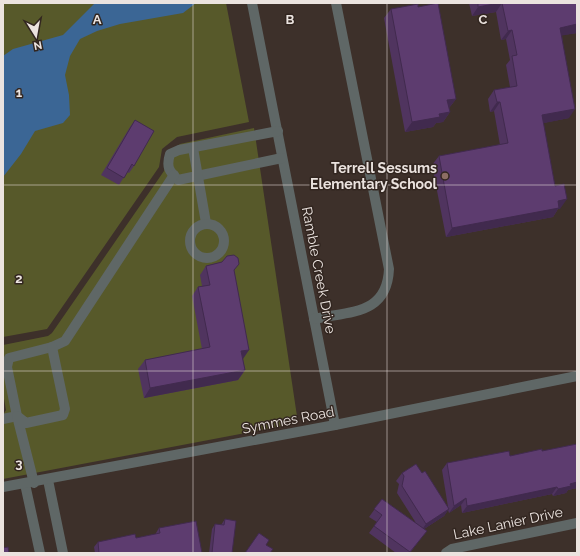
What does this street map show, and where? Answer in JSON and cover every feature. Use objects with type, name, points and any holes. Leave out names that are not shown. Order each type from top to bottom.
[{"type":"street","name":"Ramble Creek Drive","points":[[252,3],[335,425]]},
{"type":"street","points":[[314,319],[360,309],[375,304],[384,293],[388,281],[389,269],[336,3]]},
{"type":"street","points":[[278,131],[179,150],[170,154],[167,164],[169,171],[178,180],[282,158]]},
{"type":"street","points":[[193,148],[206,223]]},
{"type":"street","points":[[40,553],[30,484],[7,367],[9,358],[52,347],[66,340],[174,175]]},
{"type":"street","points":[[3,419],[17,416],[26,423],[62,415],[65,409],[52,347]]},
{"type":"street","name":"Symmes Road","points":[[3,488],[335,425],[577,376]]},
{"type":"street","points":[[48,480],[63,553]]},
{"type":"street","name":"Lake Lanier Drive","points":[[446,553],[452,549],[577,523]]},
{"type":"green space","points":[[3,3],[226,3],[249,122],[177,137],[162,149],[159,167],[47,329],[3,337]]},
{"type":"green space","points":[[254,128],[298,423],[3,479],[3,415],[6,410],[3,393],[3,345],[48,336],[52,333],[164,171],[168,154],[180,144]]},
{"type":"water","points":[[95,3],[196,3],[183,13],[120,24],[97,31],[80,39],[70,56],[65,75],[69,95],[70,115],[63,123],[35,131],[21,154],[3,177],[3,56],[13,49],[63,35]]},
{"type":"building","points":[[438,3],[456,99],[447,100],[450,112],[439,114],[440,117],[412,122],[391,9],[418,4],[418,7]]},
{"type":"building","points":[[478,3],[499,3],[478,7]]},
{"type":"building","points":[[502,3],[577,3],[577,24],[560,28],[575,109],[542,115],[555,186],[564,184],[567,199],[558,201],[559,208],[452,228],[439,156],[508,143],[500,102],[497,102],[494,90],[517,86],[512,56],[517,55],[512,30],[508,31]]},
{"type":"building","points":[[135,120],[154,131],[134,166],[132,164],[124,178],[107,168]]},
{"type":"building","points":[[234,255],[238,258],[239,264],[234,270],[249,350],[241,351],[245,370],[150,388],[145,360],[210,347],[198,287],[210,285],[206,266],[222,262],[227,256]]},
{"type":"building","points":[[577,444],[577,482],[570,484],[571,486],[558,489],[557,487],[467,506],[466,498],[454,506],[447,463],[509,451],[510,456],[542,449],[542,451]]},
{"type":"building","points":[[416,464],[422,473],[425,471],[449,509],[426,524],[402,486],[404,476],[402,473]]},
{"type":"building","points":[[382,499],[427,531],[410,552],[374,526],[382,515],[374,509]]},
{"type":"building","points":[[225,519],[236,521],[232,553],[212,553],[215,524],[224,525]]},
{"type":"building","points":[[196,521],[202,553],[99,553],[98,542],[135,534],[136,538],[160,533],[159,528]]},
{"type":"building","points":[[259,533],[269,540],[266,545],[273,549],[270,553],[245,553]]},
{"type":"building","points":[[8,547],[9,553],[3,553],[3,548]]},
{"type":"place","name":"Terrell Sessums Elementary School","points":[[445,176]]}]
